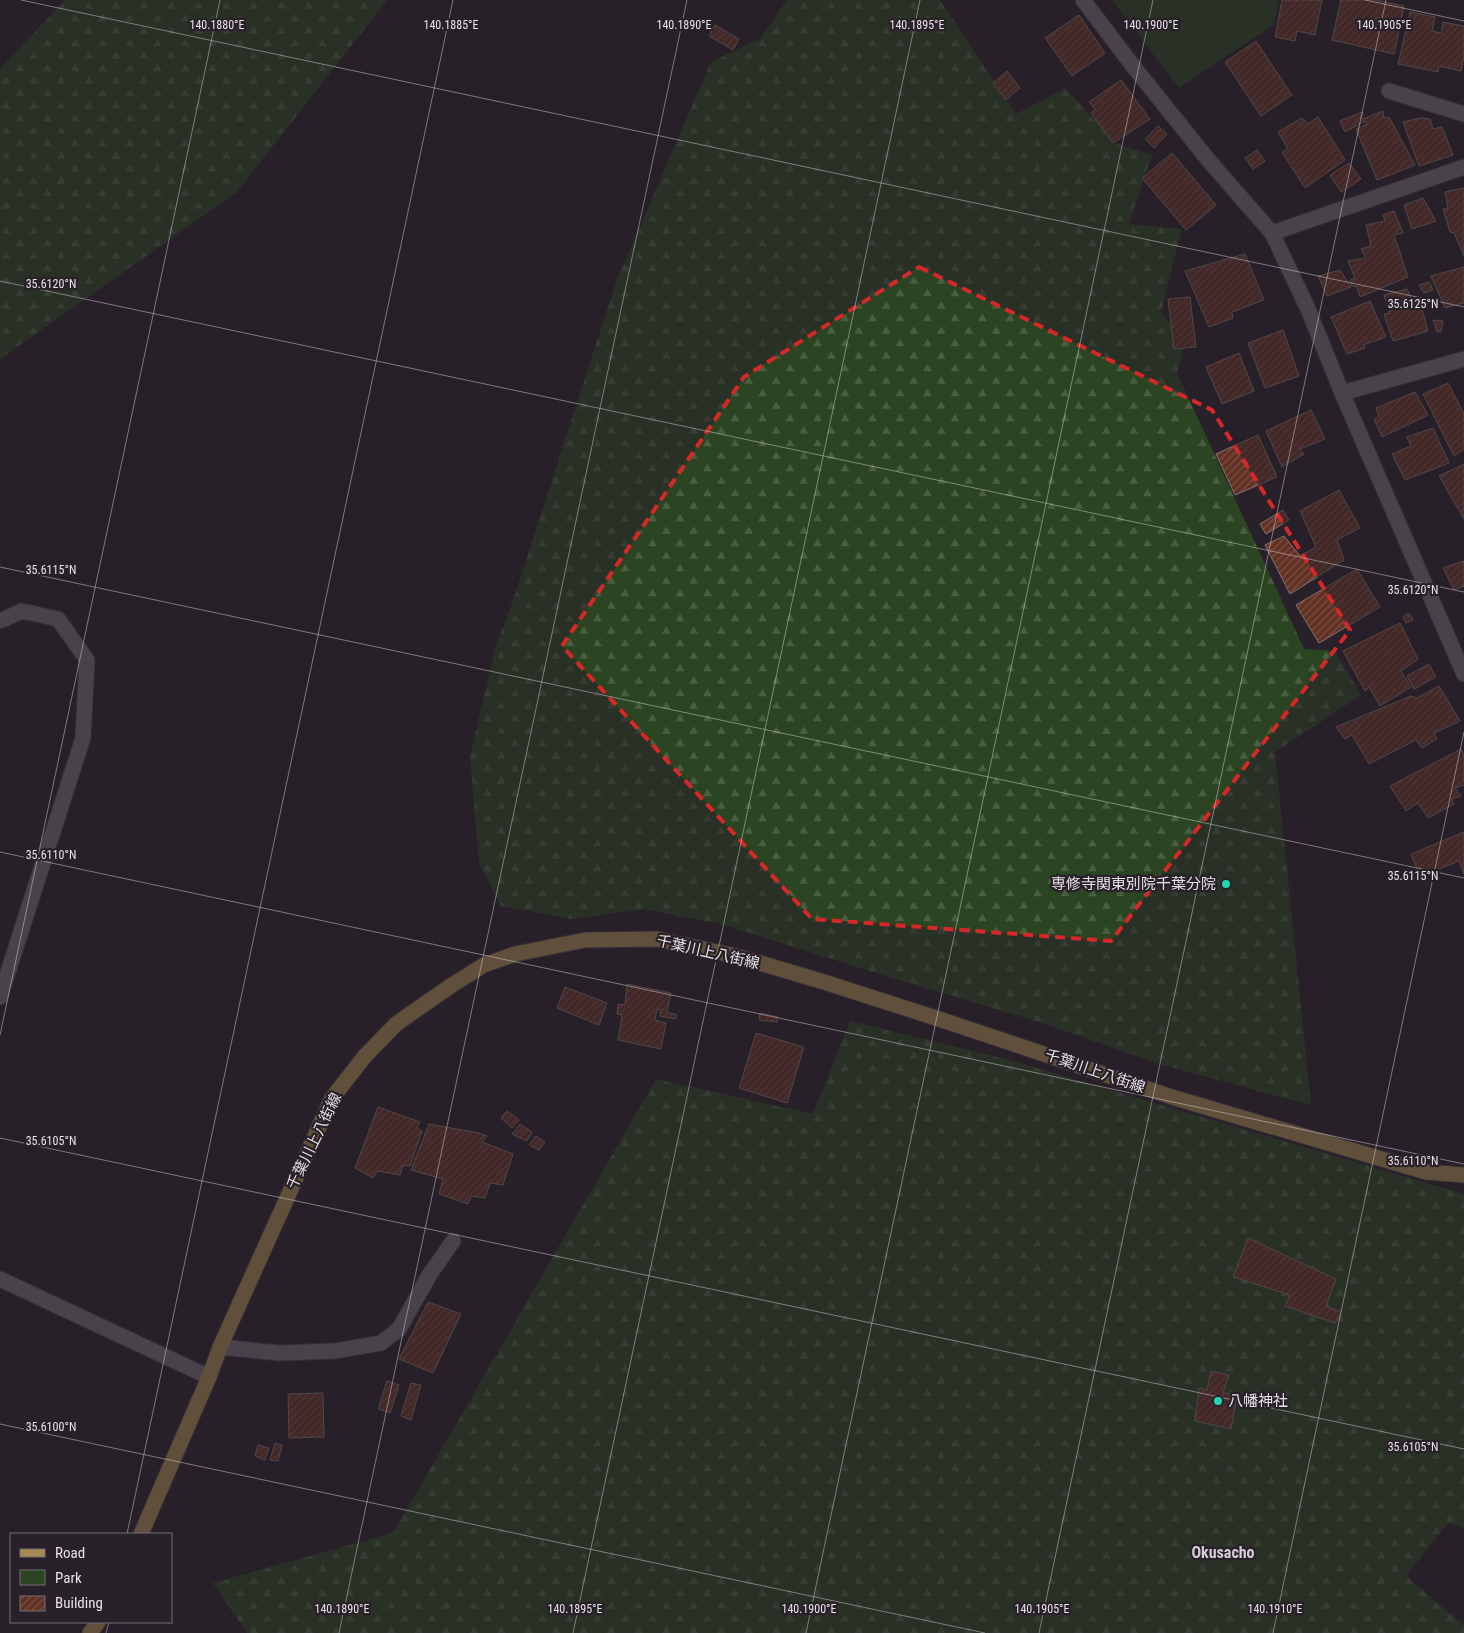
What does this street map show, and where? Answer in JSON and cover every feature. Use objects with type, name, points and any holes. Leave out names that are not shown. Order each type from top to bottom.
[{"type":"main road","name":"千葉川上八街線","points":[[141,1533],[209,1377],[220,1347],[332,1098],[366,1056],[396,1024],[452,984],[484,964],[515,954],[585,940],[657,939],[736,956],[942,1020],[1214,1110],[1426,1172],[1464,1175]]},
{"type":"street","points":[[1084,0],[1133,66],[1210,162],[1272,233],[1308,309],[1342,393],[1464,674]]},
{"type":"street","points":[[1388,91],[1464,114]]},
{"type":"street","points":[[1272,233],[1464,167]]},
{"type":"street","points":[[1342,393],[1464,359]]},
{"type":"street","points":[[0,621],[22,611],[58,619],[87,660],[83,738],[0,997]]},
{"type":"street","points":[[220,1347],[280,1354],[335,1351],[381,1343],[399,1329],[430,1274],[453,1241]]},
{"type":"street","points":[[0,1279],[209,1377]]},
{"type":"highlighted area","points":[[919,267],[1212,410],[1350,630],[1111,941],[812,919],[562,646],[744,377]]},
{"type":"green space","points":[[65,0],[387,0],[237,192],[0,359],[0,69]]},
{"type":"green space","points":[[787,0],[940,0],[1016,114],[1065,88],[1117,144],[1152,155],[1129,224],[1182,229],[1161,312],[1185,343],[1177,373],[1304,649],[1335,651],[1361,695],[1275,752],[1311,1105],[1163,1065],[1042,1023],[721,924],[644,909],[571,919],[501,906],[479,863],[470,756],[496,645],[513,601],[616,282],[711,62],[761,38]]},
{"type":"green space","points":[[1112,0],[1279,0],[1274,25],[1179,88]]},
{"type":"green space","points":[[850,1021],[1006,1059],[1464,1194],[1464,1528],[1448,1523],[1406,1576],[1464,1625],[1464,1633],[247,1633],[213,1583],[393,1533],[656,1079],[813,1114]]},
{"type":"building","points":[[1282,0],[1322,0],[1315,35],[1297,31],[1295,41],[1275,37]]},
{"type":"building","points":[[1341,0],[1376,0],[1404,6],[1394,54],[1332,40]]},
{"type":"building","points":[[1410,12],[1435,17],[1432,31],[1441,33],[1443,22],[1464,26],[1464,56],[1461,71],[1439,66],[1438,72],[1398,64]]},
{"type":"building","points":[[1079,15],[1105,53],[1072,76],[1045,38]]},
{"type":"building","points":[[715,25],[739,39],[733,50],[709,36]]},
{"type":"building","points":[[1256,41],[1292,95],[1261,116],[1225,62]]},
{"type":"building","points":[[1007,71],[1020,88],[1006,100],[993,83]]},
{"type":"building","points":[[1121,80],[1150,119],[1113,143],[1091,113],[1095,109],[1089,102]]},
{"type":"building","points":[[1383,111],[1384,118],[1389,117],[1415,165],[1377,180],[1356,129],[1367,124],[1365,121],[1345,132],[1340,121],[1362,112],[1364,114],[1361,116],[1363,119]]},
{"type":"building","points":[[1318,117],[1345,160],[1305,188],[1282,152],[1288,149],[1278,132],[1302,118],[1308,124]]},
{"type":"building","points":[[1421,118],[1430,119],[1433,129],[1442,127],[1453,155],[1419,166],[1403,122]]},
{"type":"building","points":[[1158,126],[1167,134],[1154,148],[1145,139]]},
{"type":"building","points":[[1257,150],[1265,161],[1253,169],[1245,158]]},
{"type":"building","points":[[1172,153],[1216,205],[1186,230],[1142,178]]},
{"type":"building","points":[[1349,163],[1361,179],[1341,192],[1330,175]]},
{"type":"building","points":[[1464,188],[1464,256],[1454,233],[1450,232],[1443,209],[1448,208],[1445,192]]},
{"type":"building","points":[[1423,198],[1436,221],[1412,229],[1404,205]]},
{"type":"building","points":[[1394,211],[1403,233],[1394,235],[1408,277],[1360,297],[1357,287],[1352,286],[1350,280],[1355,278],[1348,261],[1366,258],[1361,249],[1371,246],[1366,225],[1385,221],[1383,215]]},
{"type":"building","points":[[1245,254],[1264,300],[1232,312],[1233,318],[1209,327],[1185,271]]},
{"type":"building","points":[[1464,267],[1464,303],[1445,308],[1431,276]]},
{"type":"building","points":[[1340,270],[1351,287],[1327,296],[1318,276]]},
{"type":"building","points":[[1429,282],[1433,290],[1424,293],[1419,285]]},
{"type":"building","points":[[1407,289],[1411,298],[1419,299],[1428,331],[1393,341],[1384,314],[1390,313],[1384,295]]},
{"type":"building","points":[[1190,297],[1196,347],[1174,349],[1168,299]]},
{"type":"building","points":[[1370,301],[1386,337],[1363,345],[1365,348],[1347,354],[1331,317]]},
{"type":"building","points":[[1433,320],[1443,321],[1441,332],[1437,332]]},
{"type":"building","points":[[1283,330],[1299,376],[1265,388],[1248,343]]},
{"type":"building","points":[[1239,353],[1254,391],[1222,404],[1206,367]]},
{"type":"building","points":[[1448,383],[1464,414],[1464,449],[1454,456],[1423,394]]},
{"type":"building","points":[[1415,392],[1428,415],[1382,437],[1374,419],[1379,417],[1376,408]]},
{"type":"building","points":[[1311,410],[1325,439],[1300,449],[1304,454],[1282,467],[1266,431]]},
{"type":"building","points":[[1433,428],[1449,463],[1405,480],[1392,454],[1411,446],[1407,437]]},
{"type":"building","points":[[1258,435],[1277,477],[1235,495],[1216,454]]},
{"type":"building","points":[[1464,464],[1464,519],[1439,476]]},
{"type":"building","points":[[1339,490],[1360,528],[1337,540],[1344,560],[1290,594],[1265,545],[1284,536],[1300,556],[1316,547],[1300,511]]},
{"type":"building","points":[[1283,510],[1289,520],[1266,534],[1260,524]]},
{"type":"building","points":[[1464,561],[1464,586],[1454,590],[1443,568]]},
{"type":"building","points":[[1357,569],[1380,607],[1319,643],[1296,605]]},
{"type":"building","points":[[1409,613],[1413,620],[1406,623],[1403,617]]},
{"type":"building","points":[[1400,623],[1418,659],[1401,671],[1411,687],[1380,706],[1369,687],[1365,691],[1343,651]]},
{"type":"building","points":[[1429,664],[1436,677],[1414,689],[1407,676]]},
{"type":"building","points":[[1439,686],[1460,721],[1434,733],[1437,739],[1422,748],[1416,740],[1369,764],[1352,735],[1345,739],[1336,727],[1411,696],[1417,698]]},
{"type":"building","points":[[1461,749],[1464,755],[1464,785],[1455,788],[1461,796],[1452,799],[1454,804],[1428,818],[1418,803],[1406,811],[1390,786]]},
{"type":"building","points":[[1464,832],[1464,874],[1459,861],[1420,876],[1411,854]]},
{"type":"building","points":[[627,984],[671,993],[667,1012],[677,1015],[675,1019],[660,1016],[661,1010],[657,1009],[655,1020],[666,1023],[661,1049],[618,1040],[622,1015],[617,1014],[618,1004],[625,1005]]},
{"type":"building","points":[[565,987],[607,1003],[599,1025],[557,1008]]},
{"type":"building","points":[[760,1013],[778,1017],[777,1022],[759,1020]]},
{"type":"building","points":[[756,1033],[804,1047],[787,1103],[739,1088]]},
{"type":"building","points":[[378,1107],[420,1122],[417,1128],[422,1131],[410,1166],[403,1165],[400,1175],[377,1171],[373,1178],[355,1168]]},
{"type":"building","points":[[507,1111],[519,1120],[512,1128],[501,1118]]},
{"type":"building","points":[[429,1124],[479,1133],[487,1136],[482,1142],[513,1154],[503,1185],[490,1183],[485,1198],[471,1196],[468,1204],[439,1194],[443,1179],[411,1170]]},
{"type":"building","points":[[520,1124],[532,1132],[527,1141],[512,1134]]},
{"type":"building","points":[[536,1136],[545,1142],[539,1150],[529,1145]]},
{"type":"building","points":[[1248,1238],[1336,1279],[1326,1306],[1341,1312],[1335,1323],[1285,1306],[1290,1295],[1233,1277]]},
{"type":"building","points":[[428,1302],[461,1314],[433,1373],[399,1359]]},
{"type":"building","points":[[1211,1371],[1229,1375],[1223,1393],[1237,1396],[1231,1429],[1195,1421],[1199,1388],[1207,1390]]},
{"type":"building","points":[[387,1381],[399,1385],[390,1413],[378,1409]]},
{"type":"building","points":[[411,1383],[421,1385],[411,1420],[401,1416]]},
{"type":"building","points":[[323,1393],[324,1437],[289,1438],[288,1394]]},
{"type":"building","points":[[275,1443],[282,1445],[278,1461],[270,1460]]},
{"type":"building","points":[[258,1445],[269,1448],[265,1460],[255,1456]]},
{"type":"place","name":"専修寺関東別院千葉分院","points":[[1226,884]]},
{"type":"place","name":"八幡神社","points":[[1218,1401]]},
{"type":"district","name":"Okusacho","points":[[1223,1552]]}]
